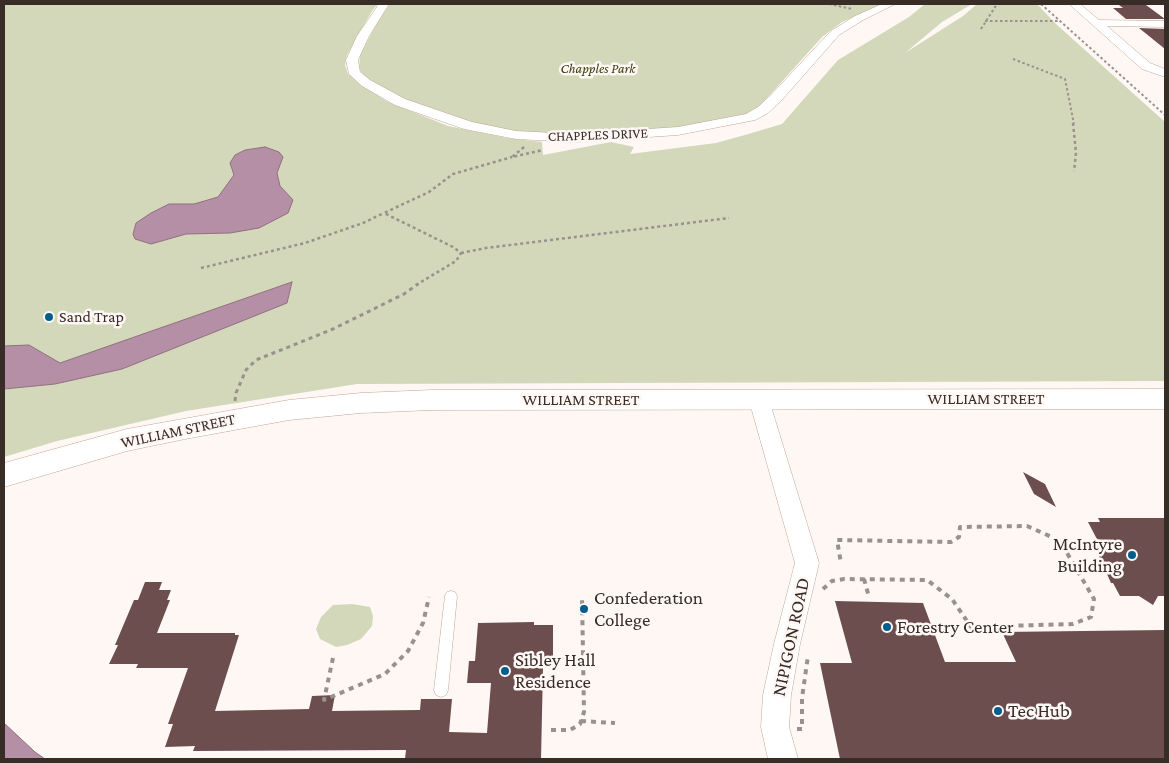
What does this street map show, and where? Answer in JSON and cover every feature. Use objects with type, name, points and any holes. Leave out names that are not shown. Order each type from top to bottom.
[{"type":"street","name":"CHAPPLES DRIVE","points":[[384,4],[363,36],[352,60],[352,68],[355,74],[366,83],[400,102],[469,126],[516,135],[574,138],[678,130],[715,125],[750,117],[776,98],[834,33],[859,18],[890,4]]},
{"type":"street","points":[[1074,4],[1146,66],[1165,73]]},
{"type":"street","points":[[1097,24],[1165,24]]},
{"type":"street","name":"WILLIAM STREET","points":[[4,474],[128,440],[234,419],[324,406],[432,400],[1165,399]]},
{"type":"street","name":"NIPIGON ROAD","points":[[759,400],[807,563],[786,644],[777,695],[775,727],[783,759]]},
{"type":"lane","points":[[441,690],[451,596]]},
{"type":"path","points":[[840,4],[844,6]]},
{"type":"path","points":[[981,29],[996,4]]},
{"type":"path","points":[[1041,4],[1165,115]]},
{"type":"path","points":[[985,21],[1059,21]]},
{"type":"path","points":[[1013,59],[1065,79],[1075,132],[1076,153],[1074,171]]},
{"type":"path","points":[[201,268],[305,243],[364,223],[430,192],[454,174],[512,157]]},
{"type":"path","points":[[384,213],[394,220],[454,247],[461,253]]},
{"type":"path","points":[[234,419],[236,392],[246,370],[256,360],[333,329],[404,294],[430,275],[456,260],[461,253],[486,248],[729,218]]},
{"type":"path","points":[[820,594],[823,587],[832,581],[864,579],[927,580],[952,599],[971,627],[1073,624],[1091,617],[1094,599],[1068,553],[1054,538],[1027,526],[960,527],[959,537],[951,542],[837,540],[841,563]]},
{"type":"path","points":[[864,579],[869,597]]},
{"type":"path","points":[[551,730],[570,730],[580,724],[584,712],[582,596]]},
{"type":"path","points":[[332,658],[324,700],[385,674],[408,651],[422,624],[429,597]]},
{"type":"path","points":[[775,727],[802,729],[802,698],[809,650]]},
{"type":"path","points":[[581,721],[615,723]]},
{"type":"green space","points":[[4,4],[378,4],[347,55],[345,65],[348,74],[386,101],[448,126],[507,138],[542,142],[543,155],[611,142],[634,147],[630,154],[716,143],[782,124],[838,60],[909,17],[925,4],[972,4],[942,22],[905,53],[963,16],[977,4],[1037,4],[1056,24],[1165,122],[1165,381],[357,384],[186,411],[57,441],[4,457]]},
{"type":"green space","name":"Chapples Park","points":[[390,4],[884,4],[842,22],[822,37],[760,106],[743,116],[691,127],[575,135],[528,133],[487,127],[408,102],[374,83],[363,75],[359,68],[360,55],[379,19]]},
{"type":"green space","points":[[352,604],[370,607],[373,616],[372,626],[361,639],[336,647],[320,639],[316,629],[321,617],[333,605]]},
{"type":"shaded area","points":[[265,147],[279,152],[283,157],[277,173],[280,186],[293,200],[288,213],[259,228],[230,233],[186,234],[151,244],[135,239],[133,234],[136,223],[151,213],[169,204],[194,204],[218,197],[234,175],[230,163],[235,155],[245,150]]},
{"type":"shaded area","points":[[292,282],[287,303],[122,369],[55,384],[4,389],[4,346],[29,345],[60,363]]},
{"type":"shaded area","points":[[4,723],[35,752],[45,759],[4,759]]},
{"type":"building","points":[[1119,5],[1146,5],[1165,19],[1126,19],[1113,8],[1123,8]]},
{"type":"building","points":[[1139,28],[1165,29],[1165,49]]},
{"type":"building","points":[[1023,472],[1045,484],[1056,507],[1034,494]]},
{"type":"building","name":"McIntyre Building","points":[[1098,518],[1165,518],[1165,596],[1158,596],[1153,605],[1139,596],[1120,596],[1113,583],[1111,583],[1095,547],[1101,547],[1088,522],[1100,522]]},
{"type":"building","name":"Sibley Hall Residence","points":[[145,582],[162,582],[159,590],[171,590],[167,600],[170,600],[157,633],[235,633],[235,635],[239,635],[215,711],[309,709],[312,696],[335,695],[332,711],[420,710],[421,699],[452,699],[449,732],[487,733],[491,683],[467,683],[469,661],[475,661],[478,623],[534,622],[534,625],[553,625],[553,668],[543,668],[541,759],[405,759],[406,750],[193,751],[195,746],[165,747],[173,724],[168,724],[188,668],[136,668],[138,664],[109,664],[134,600],[138,600]]},
{"type":"building","name":"Tec Hub","points":[[835,601],[923,603],[945,662],[1016,662],[1002,632],[1165,630],[1165,759],[840,759],[820,663],[852,663]]},
{"type":"place","name":"Sand Trap","points":[[49,317]]},
{"type":"place","name":"McIntyre Building","points":[[1132,555]]},
{"type":"place","name":"Confederation College","points":[[584,609]]},
{"type":"place","name":"Forestry Center","points":[[887,627]]},
{"type":"place","name":"Sibley Hall Residence","points":[[505,671]]},
{"type":"place","name":"Tec Hub","points":[[998,711]]}]
